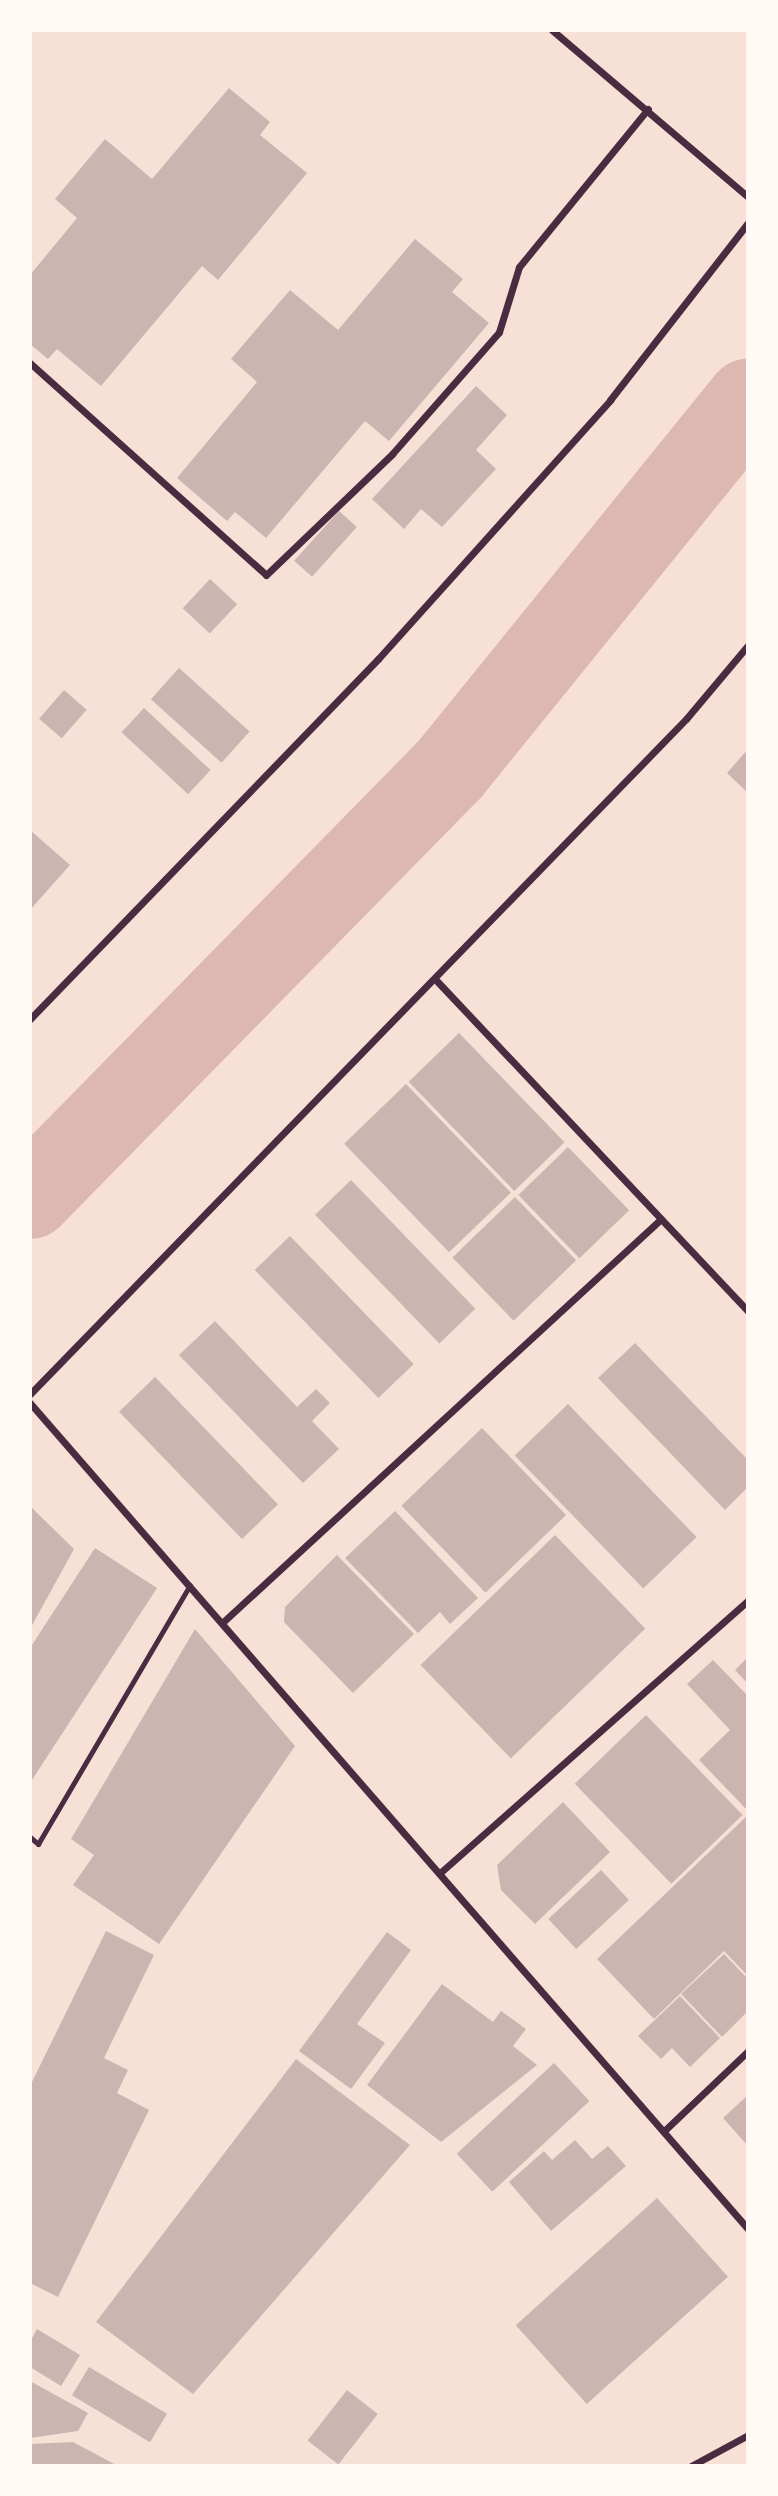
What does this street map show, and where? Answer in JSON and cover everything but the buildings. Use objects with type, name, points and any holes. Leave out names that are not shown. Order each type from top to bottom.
[{"type":"street","points":[[552,30],[648,109],[748,197]]},
{"type":"street","points":[[30,363],[266,575],[392,454],[499,332],[519,267],[648,109]]},
{"type":"street","points":[[30,1019],[378,659],[610,400],[748,223]]},
{"type":"street","points":[[30,1395],[686,719],[748,645]]},
{"type":"street","points":[[435,979],[748,1311]]},
{"type":"street","points":[[223,1622],[661,1219]]},
{"type":"street","points":[[30,1403],[441,1872],[748,2229]]},
{"type":"street","points":[[441,1872],[748,1600]]},
{"type":"street","points":[[664,2131],[748,2051]]},
{"type":"street","points":[[691,2466],[748,2435]]},
{"type":"lane","points":[[30,1837],[38,1844],[190,1585]]},
{"type":"waterway","points":[[30,1197],[450,769],[748,401]]}]
